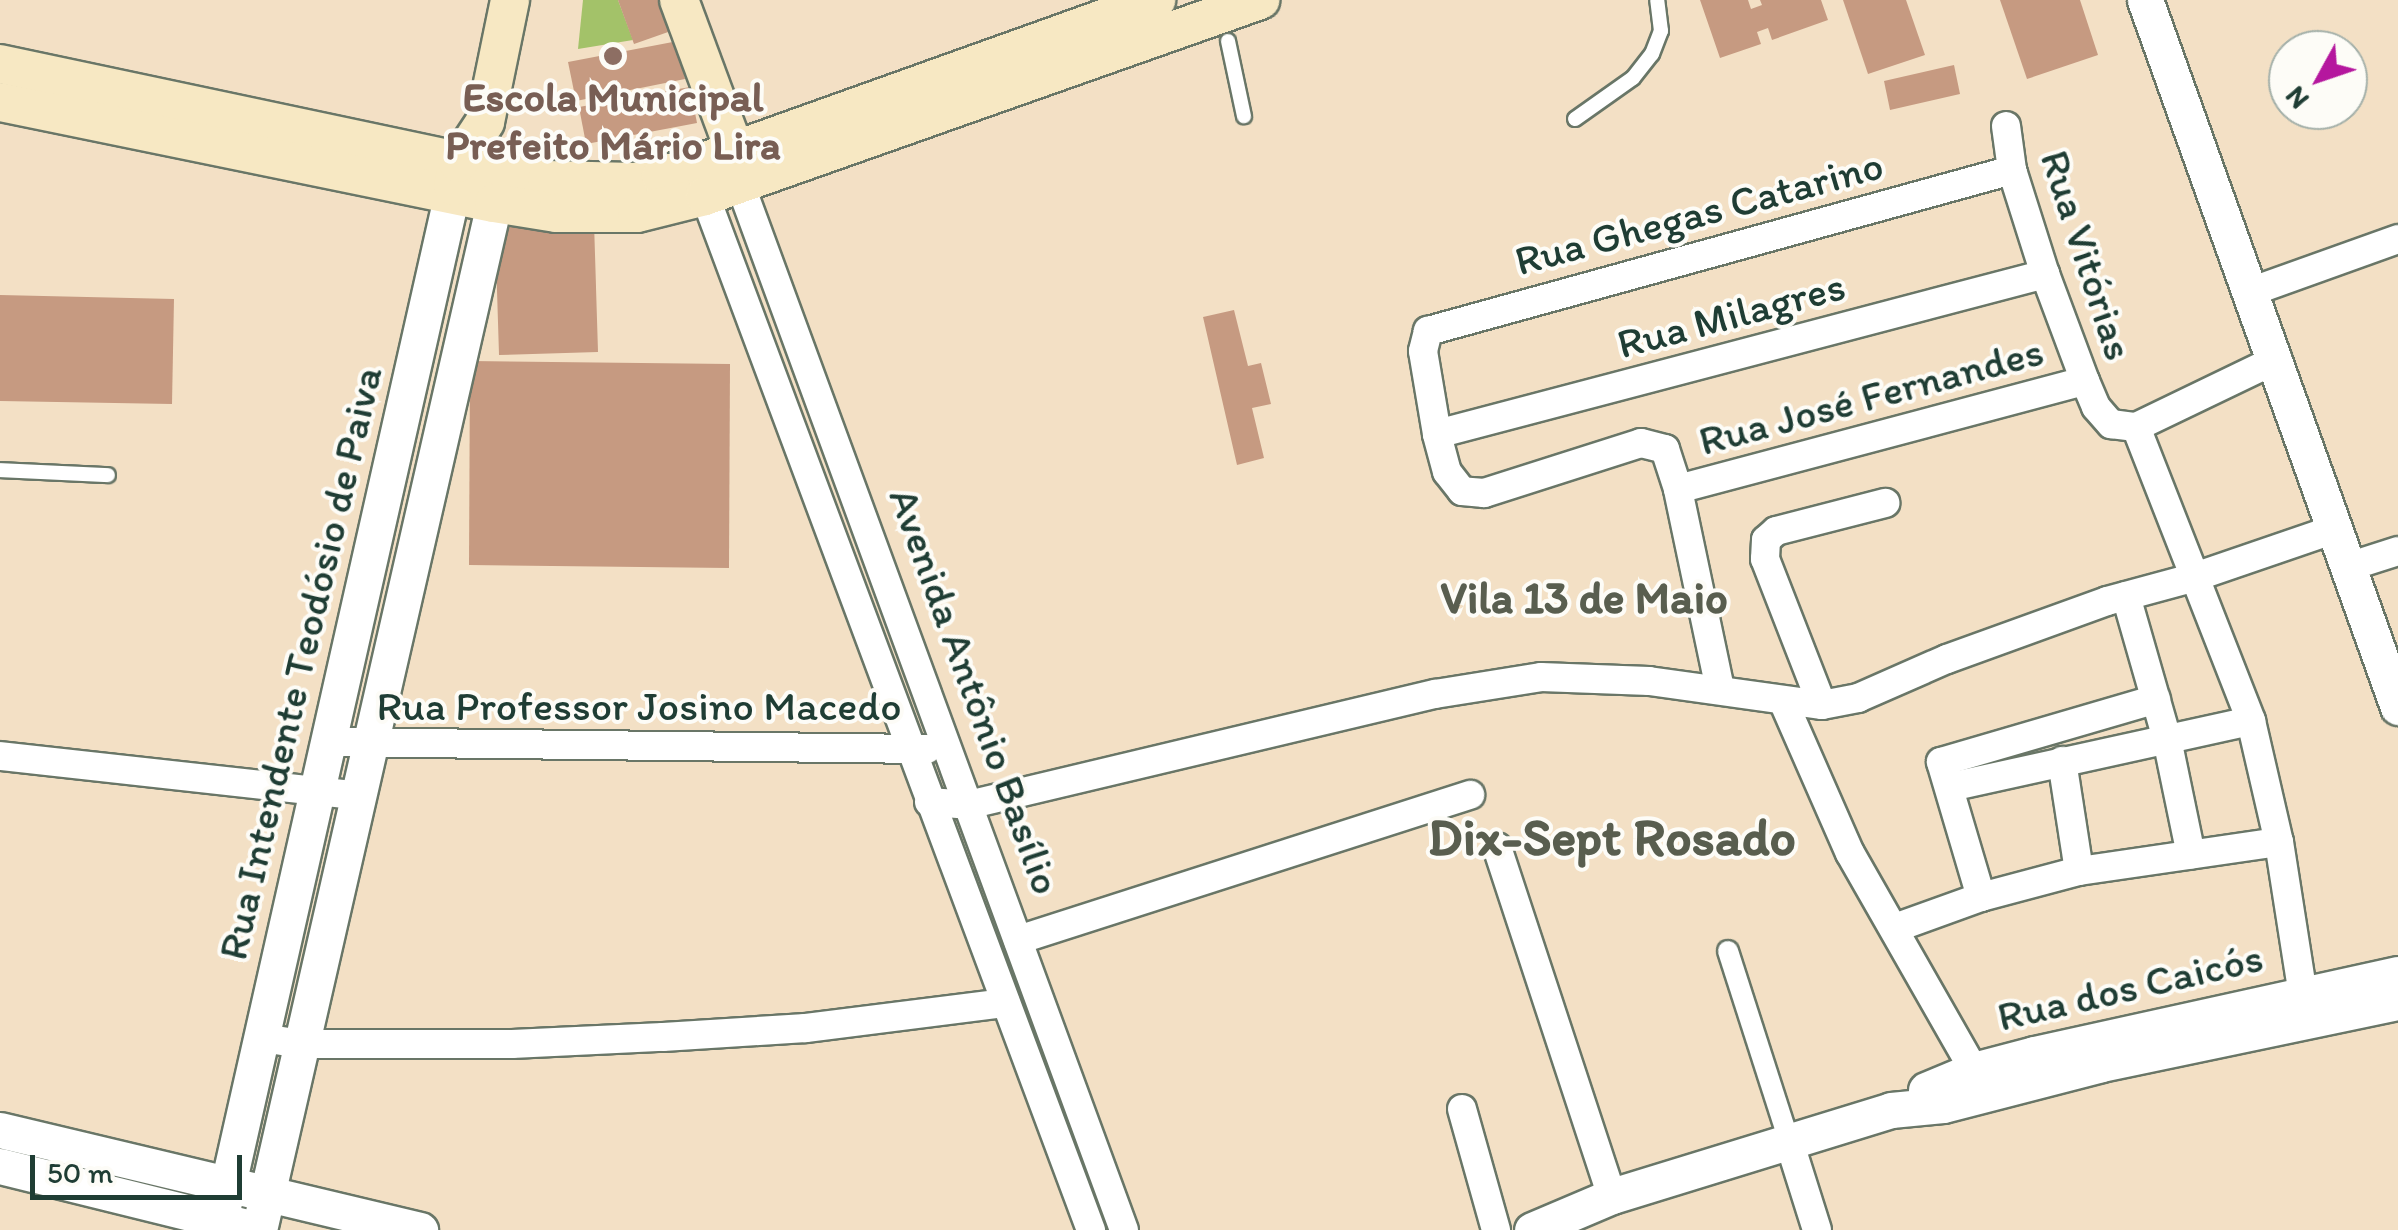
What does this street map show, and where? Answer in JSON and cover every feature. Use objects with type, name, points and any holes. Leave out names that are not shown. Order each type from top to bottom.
[{"type":"main road","name":"Rua Intendente Teodósio de Paiva","points":[[455,178],[485,122],[510,0]]},
{"type":"main road","name":"Avenida Antônio Basílio","points":[[679,0],[727,177]]},
{"type":"main road","points":[[0,102],[455,178],[496,186],[556,213],[605,214],[671,207],[727,177],[1156,0]]},
{"type":"main road","points":[[496,186],[546,180],[635,182],[727,177],[1231,13]]},
{"type":"main road","points":[[0,64],[455,178]]},
{"type":"main road","name":"Rua Intendente Teodósio de Paiva","points":[[485,122],[496,186]]},
{"type":"street","points":[[2145,0],[2398,707]]},
{"type":"street","name":"Rua Vitórias","points":[[2006,126],[2012,170],[2045,274],[2090,394]]},
{"type":"street","name":"Rua Ghegas Catarino","points":[[1436,434],[1422,351],[1428,331],[1436,325],[2012,170]]},
{"type":"street","name":"Avenida Antônio Basílio","points":[[727,177],[909,748],[1091,1230]]},
{"type":"street","name":"Avenida Antônio Basílio","points":[[727,177],[949,751],[1124,1230]]},
{"type":"street","name":"Rua Intendente Teodósio de Paiva","points":[[219,1225],[455,178]]},
{"type":"street","name":"Rua Intendente Teodósio de Paiva","points":[[259,1230],[496,186]]},
{"type":"street","points":[[2250,292],[2398,239]]},
{"type":"street","name":"Rua Milagres","points":[[1436,434],[2045,274]]},
{"type":"street","points":[[2090,394],[2111,424],[2136,427],[2277,360]]},
{"type":"street","name":"Rua José Fernandes","points":[[1678,489],[2090,394]]},
{"type":"street","points":[[2136,427],[2192,578],[2251,720],[2279,842],[2305,1009]]},
{"type":"street","points":[[1436,434],[1446,472],[1462,491],[1484,493],[1618,448],[1650,442],[1664,449],[1678,489],[1720,690]]},
{"type":"street","points":[[1822,706],[1765,559],[1766,540],[1776,531],[1885,503]]},
{"type":"street","points":[[929,802],[968,804],[1494,683],[1588,677],[1720,690],[1784,704],[1822,706],[1858,698],[1948,658],[2126,596],[2336,529]]},
{"type":"street","points":[[2348,567],[2398,551]]},
{"type":"street","points":[[2126,596],[2168,739],[2191,855]]},
{"type":"street","points":[[358,610],[396,616]]},
{"type":"street","points":[[1982,897],[1941,762],[2156,700]]},
{"type":"street","points":[[1784,704],[1828,811],[1974,1070]]},
{"type":"street","points":[[1950,787],[2251,720]]},
{"type":"street","name":"Rua Professor Josino Macedo","points":[[328,742],[949,751]]},
{"type":"street","points":[[0,756],[356,796]]},
{"type":"street","points":[[2062,761],[2079,872]]},
{"type":"street","points":[[1018,940],[1470,794]]},
{"type":"street","points":[[1894,928],[1982,897],[2079,872],[2279,842]]},
{"type":"street","points":[[1496,847],[1612,1196]]},
{"type":"street","points":[[1728,951],[1817,1230]]},
{"type":"street","name":"Rua dos Caicós","points":[[1891,1110],[1943,1104],[2101,1064],[2305,1009],[2398,974]]},
{"type":"street","name":"Rua dos Caicós","points":[[1532,1230],[1612,1196],[1891,1110],[1974,1070],[2305,1009],[2398,1002]]},
{"type":"street","points":[[263,1038],[302,1044],[512,1044],[663,1038],[806,1028],[1005,1003]]},
{"type":"street","points":[[1462,1109],[1496,1230]]},
{"type":"street","points":[[0,1130],[267,1193],[365,1224],[420,1230]]},
{"type":"street","points":[[0,1166],[219,1225],[259,1230]]},
{"type":"lane","points":[[1575,119],[1633,78],[1652,54],[1661,31],[1657,0]]},
{"type":"lane","points":[[1231,13],[1244,116]]},
{"type":"lane","points":[[0,470],[108,475]]},
{"type":"green space","points":[[583,0],[618,0],[633,40],[578,49]]},
{"type":"building","points":[[618,0],[660,0],[671,31],[634,44]]},
{"type":"building","points":[[1700,0],[1748,0],[1751,9],[1762,5],[1760,0],[1821,0],[1828,20],[1772,40],[1768,28],[1757,32],[1761,44],[1720,58]]},
{"type":"building","points":[[1843,0],[1906,0],[1925,55],[1868,74]]},
{"type":"building","points":[[2000,0],[2080,0],[2098,55],[2027,79]]},
{"type":"building","points":[[678,41],[685,79],[576,101],[568,62]]},
{"type":"building","points":[[1954,65],[1960,94],[1890,110],[1884,81]]},
{"type":"building","points":[[690,87],[697,123],[586,144],[579,107]]},
{"type":"building","points":[[594,222],[598,352],[499,355],[495,225]]},
{"type":"building","points":[[0,295],[174,299],[172,404],[0,401]]},
{"type":"building","points":[[1234,310],[1248,366],[1261,363],[1271,404],[1252,408],[1264,458],[1237,465],[1203,317]]},
{"type":"building","points":[[470,361],[730,364],[729,568],[469,565]]},
{"type":"place","name":"Escola Municipal Prefeito Mário Lira","points":[[613,56]]},
{"type":"district","name":"Vila 13 de Maio","points":[[1584,598]]},
{"type":"district","name":"Dix-Sept Rosado","points":[[1612,838]]}]
